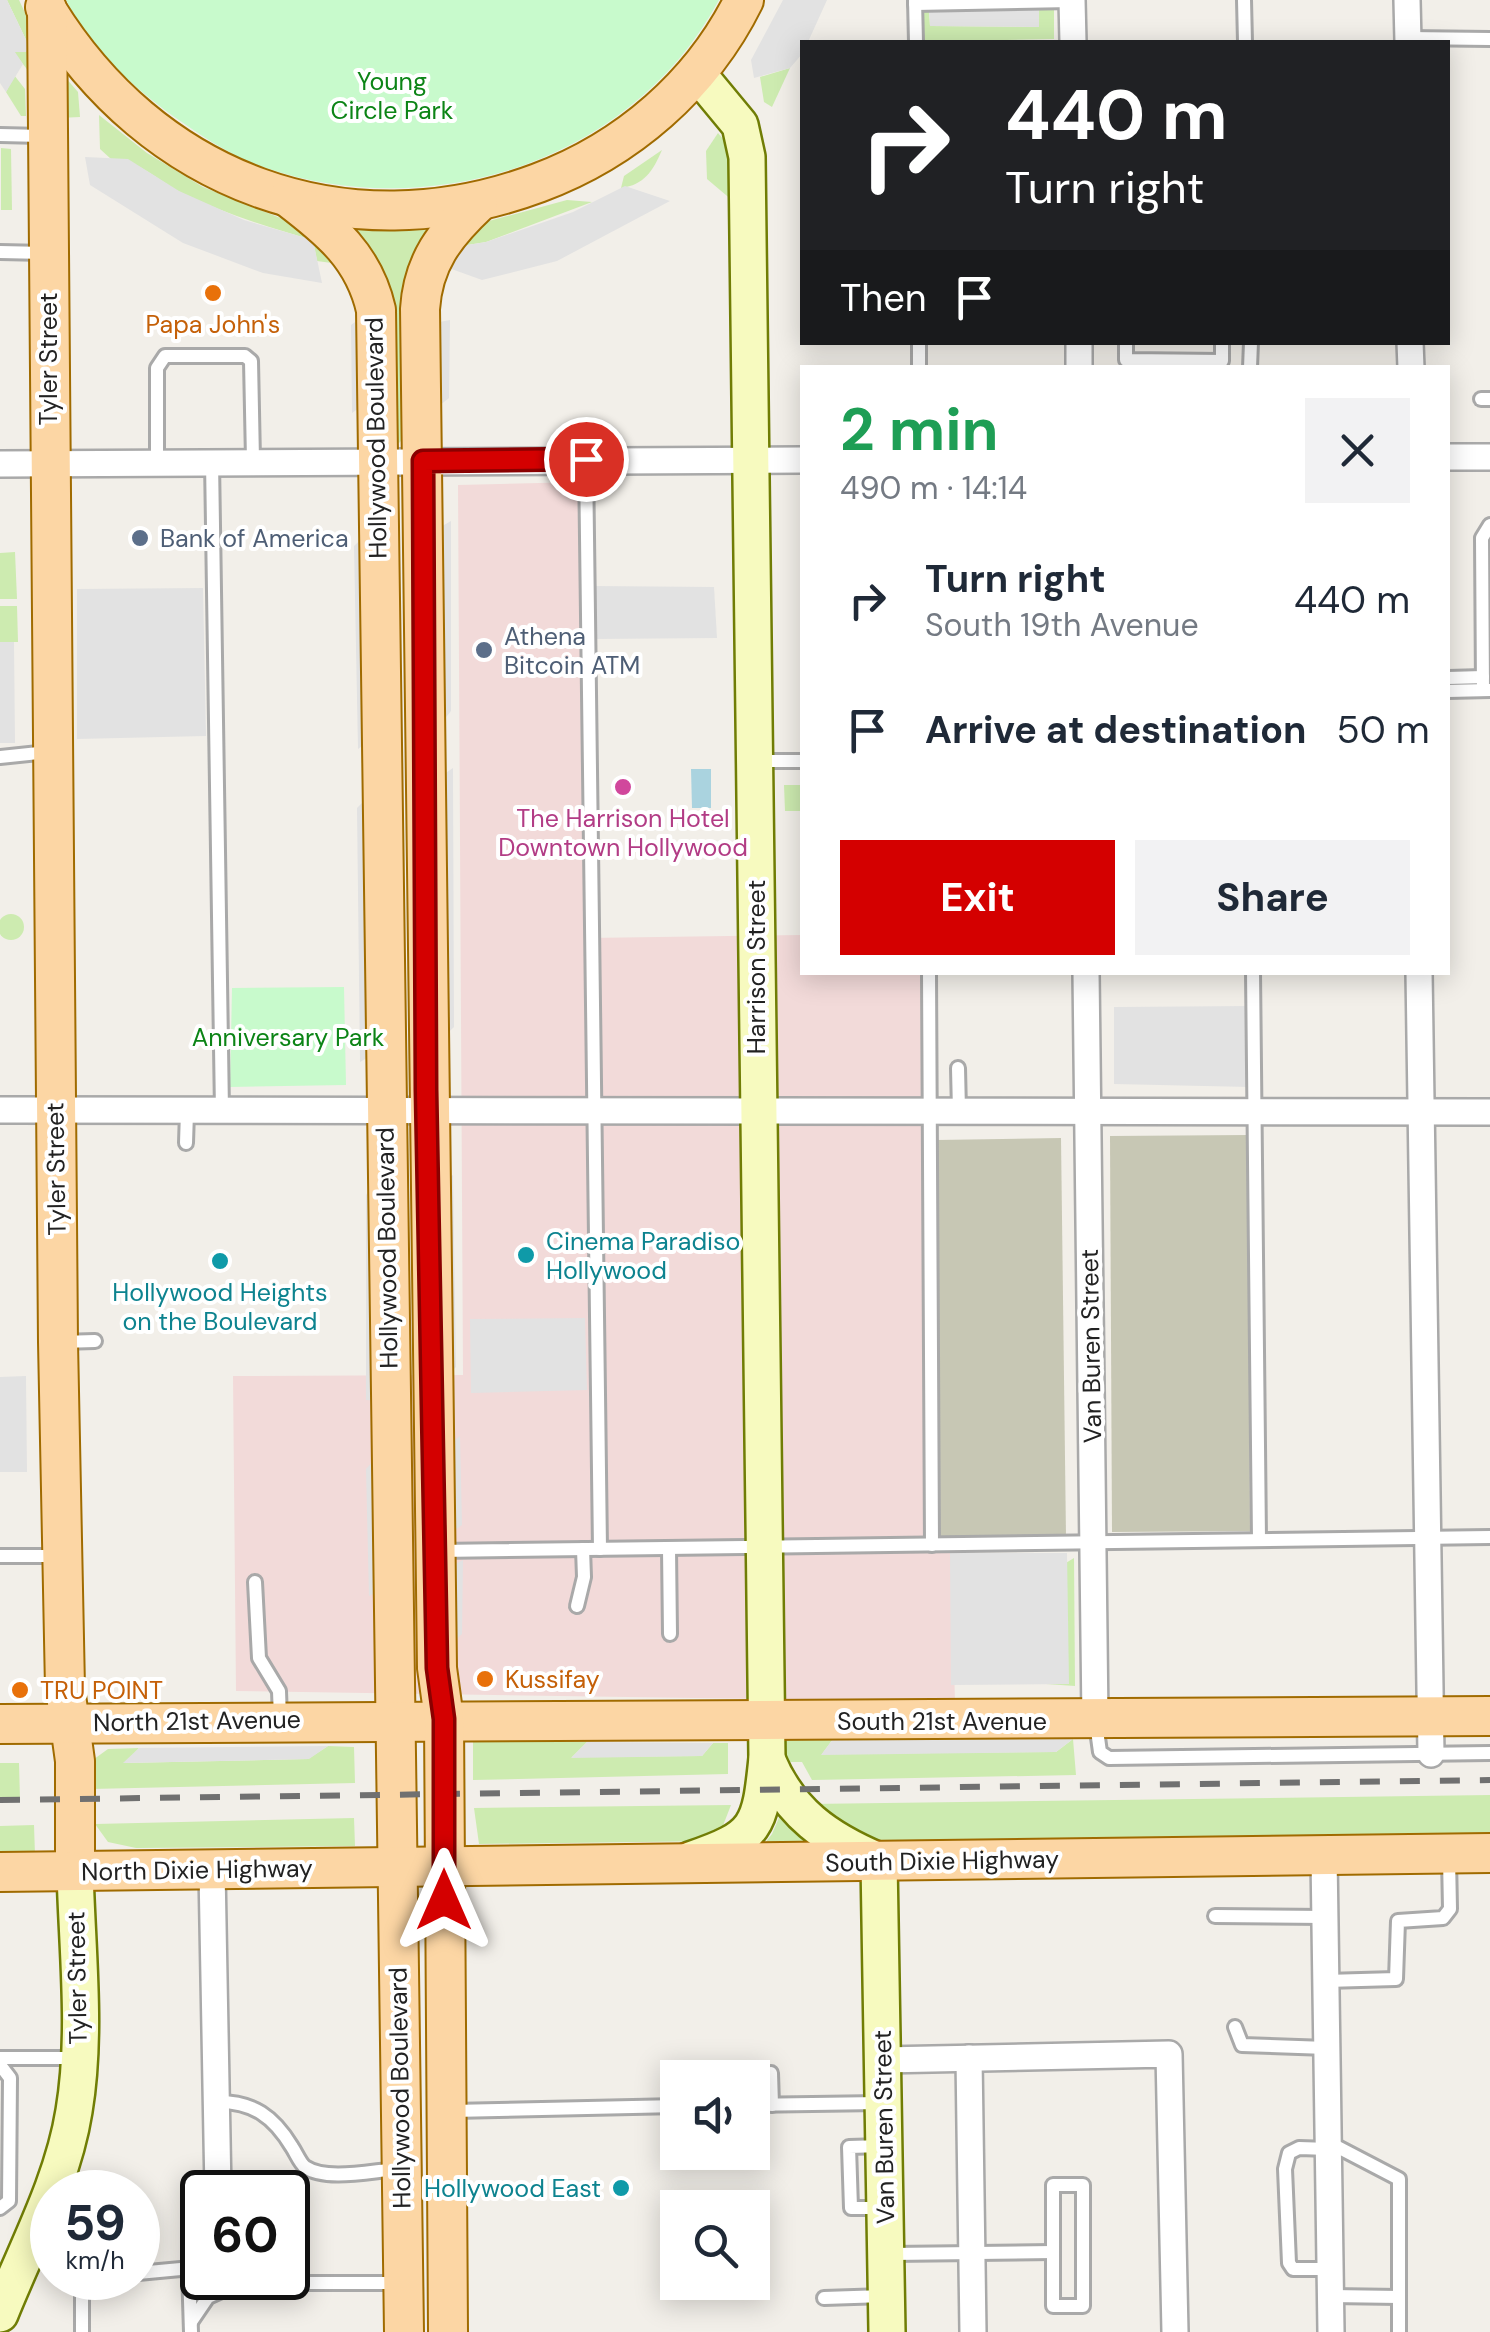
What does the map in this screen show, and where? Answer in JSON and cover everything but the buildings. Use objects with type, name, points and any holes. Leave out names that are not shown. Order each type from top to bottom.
[{"type":"main road","points":[[44,5],[90,72],[156,132],[232,178],[289,198],[358,211],[421,211],[478,203],[551,178],[606,150],[665,106],[696,73],[744,0]]},
{"type":"main road","name":"Tyler Street","points":[[0,2314],[64,2156],[74,2114],[78,2058],[75,1761],[69,1723],[64,1556],[77,1341],[55,1110],[44,5]]},
{"type":"main road","name":"Harrison Street","points":[[675,1865],[736,1844],[754,1824],[764,1804],[767,1739],[748,157],[740,125],[696,73]]},
{"type":"main road","name":"Hollywood Boulevard","points":[[289,198],[342,242],[359,262],[371,288],[377,339],[394,1719],[422,1868],[444,2100],[448,2332]]},
{"type":"main road","name":"Hollywood Boulevard","points":[[404,2332],[401,2111],[422,1868],[444,1719],[437,1668],[427,1110],[422,284],[442,240],[478,203]]},
{"type":"main road","name":"South 21st Avenue","points":[[394,1719],[767,1739],[1096,1720],[1430,1735],[1490,1716]]},
{"type":"main road","name":"North 21st Avenue","points":[[0,1724],[394,1719]]},
{"type":"main road","name":"Harrison Street","points":[[767,1739],[780,1790],[813,1825],[839,1844],[879,1861]]},
{"type":"main road","name":"South Dixie Highway","points":[[422,1868],[1490,1854]]},
{"type":"main road","name":"Van Buren Street","points":[[879,1861],[888,2332]]},
{"type":"main road","name":"North Dixie Highway","points":[[0,1872],[422,1868]]},
{"type":"main road","points":[[401,2111],[444,2100]]},
{"type":"street","points":[[1072,0],[1072,40]]},
{"type":"street","points":[[1407,0],[1408,40]]},
{"type":"street","points":[[1450,457],[1490,457]]},
{"type":"street","points":[[0,464],[800,460]]},
{"type":"street","name":"Van Buren Street","points":[[1086,975],[1096,1720]]},
{"type":"street","points":[[1419,975],[1430,1735]]},
{"type":"street","points":[[0,1110],[1490,1112]]},
{"type":"street","points":[[1324,1856],[1332,2332]]},
{"type":"street","points":[[212,1870],[218,2170]]},
{"type":"street","points":[[883,2060],[1168,2054],[1175,2332]]},
{"type":"street","points":[[969,2058],[973,2332]]},
{"type":"lane","points":[[916,40],[915,2],[1072,0]]},
{"type":"lane","points":[[1244,0],[1245,40]]},
{"type":"lane","points":[[1408,40],[1490,39]]},
{"type":"lane","points":[[0,136],[48,136]]},
{"type":"lane","points":[[0,252],[48,253]]},
{"type":"lane","points":[[1126,345],[1126,360],[1222,361],[1222,345]]},
{"type":"lane","points":[[157,462],[157,368],[166,356],[246,356],[251,361],[254,460]]},
{"type":"lane","points":[[586,459],[600,1548]]},
{"type":"lane","points":[[212,461],[222,1111]]},
{"type":"lane","points":[[1485,686],[1482,538],[1490,525]]},
{"type":"lane","points":[[1450,678],[1485,686]]},
{"type":"lane","points":[[1450,691],[1485,686]]},
{"type":"lane","points":[[0,757],[50,752]]},
{"type":"lane","points":[[754,761],[800,761]]},
{"type":"lane","points":[[928,975],[932,1546]]},
{"type":"lane","points":[[1254,975],[1259,1540]]},
{"type":"lane","points":[[958,1068],[959,1111]]},
{"type":"lane","points":[[186,1143],[187,1112]]},
{"type":"lane","points":[[436,1550],[1490,1537]]},
{"type":"lane","points":[[577,1606],[584,1577],[583,1548]]},
{"type":"lane","points":[[669,1549],[670,1634]]},
{"type":"lane","points":[[0,1556],[64,1556]]},
{"type":"lane","points":[[254,1582],[260,1658],[279,1691],[280,1720]]},
{"type":"lane","points":[[1430,1735],[1490,1753]]},
{"type":"lane","points":[[1326,1980],[1396,1979],[1398,1921],[1446,1917],[1450,1909],[1449,1854]]},
{"type":"lane","points":[[1215,1916],[1325,1918]]},
{"type":"lane","points":[[1235,2027],[1242,2046],[1327,2048]]},
{"type":"lane","points":[[0,2208],[9,2201],[10,2078],[0,2062],[78,2058]]},
{"type":"lane","points":[[772,2073],[772,2104],[884,2102]]},
{"type":"lane","points":[[444,2100],[660,2106]]},
{"type":"lane","points":[[216,2102],[241,2102],[260,2112],[280,2127],[304,2166],[322,2173],[402,2168]]},
{"type":"lane","points":[[1330,2269],[1293,2269],[1289,2264],[1285,2169],[1289,2154],[1299,2148],[1329,2145],[1399,2179],[1398,2332]]},
{"type":"lane","points":[[1083,2185],[1083,2306],[1053,2306],[1053,2252],[1053,2186],[1083,2185]]},
{"type":"lane","points":[[886,2254],[1053,2252]]},
{"type":"lane","points":[[191,2327],[208,2297],[240,2282],[404,2282]]},
{"type":"lane","points":[[824,2298],[886,2296]]},
{"type":"lane","points":[[1331,2296],[1399,2297]]},
{"type":"lane","points":[[82,2300],[82,2332]]},
{"type":"lane","points":[[191,2327],[193,2300]]},
{"type":"shaded area","points":[[0,0],[7,0],[29,46],[26,52],[15,52],[23,64],[6,92],[0,83]]},
{"type":"shaded area","points":[[783,0],[827,0],[809,40],[800,40],[800,56],[790,68],[754,78],[751,60]]},
{"type":"shaded area","points":[[1039,7],[1039,27],[930,26],[929,11]]},
{"type":"shaded area","points":[[85,157],[128,159],[179,191],[244,220],[313,240],[322,283],[263,273],[183,243],[90,185]]},
{"type":"shaded area","points":[[625,186],[670,201],[557,261],[482,280],[446,267],[455,247],[486,242],[573,212]]},
{"type":"shaded area","points":[[369,312],[370,400],[352,413],[351,325]]},
{"type":"shaded area","points":[[450,320],[449,398],[430,413],[429,324]]},
{"type":"shaded area","points":[[582,482],[587,938],[800,935],[800,975],[923,975],[926,1549],[951,1548],[955,1702],[236,1691],[233,1376],[463,1375],[458,485]]},
{"type":"shaded area","points":[[451,521],[451,711],[433,733],[432,532]]},
{"type":"shaded area","points":[[368,533],[374,737],[358,749],[354,546]]},
{"type":"shaded area","points":[[593,586],[714,587],[717,638],[595,639]]},
{"type":"shaded area","points":[[203,588],[206,736],[77,739],[77,589]]},
{"type":"shaded area","points":[[0,642],[14,642],[15,743],[0,743]]},
{"type":"shaded area","points":[[453,768],[454,1027],[437,1043],[437,779]]},
{"type":"shaded area","points":[[374,791],[377,1052],[360,1062],[357,808]]},
{"type":"shaded area","points":[[1248,1006],[1250,1087],[1114,1084],[1114,1007]]},
{"type":"shaded area","points":[[1248,1135],[1250,1531],[1112,1532],[1110,1136]]},
{"type":"shaded area","points":[[1061,1138],[1066,1537],[936,1539],[937,1140]]},
{"type":"shaded area","points":[[378,1175],[381,1401],[366,1400],[366,1195]]},
{"type":"shaded area","points":[[453,1175],[456,1367],[442,1380],[436,1187]]},
{"type":"shaded area","points":[[585,1318],[587,1390],[471,1393],[470,1319]]},
{"type":"shaded area","points":[[26,1376],[27,1472],[0,1472],[0,1377]]},
{"type":"shaded area","points":[[460,1436],[462,1525],[447,1536],[443,1450]]},
{"type":"shaded area","points":[[382,1451],[385,1588],[369,1596],[366,1469]]},
{"type":"shaded area","points":[[950,1553],[1067,1553],[1069,1684],[951,1685]]},
{"type":"shaded area","points":[[463,1560],[462,1634],[447,1648],[446,1569]]},
{"type":"shaded area","points":[[833,1739],[1073,1739],[1056,1752],[821,1755]]},
{"type":"shaded area","points":[[587,1742],[713,1743],[702,1756],[571,1758]]},
{"type":"shaded area","points":[[328,1746],[309,1759],[123,1763],[139,1748]]},
{"type":"green space","points":[[7,0],[19,0],[33,30],[29,72],[14,52],[29,46]]},
{"type":"green space","name":"Young Circle Park","points":[[66,0],[719,0],[682,55],[636,102],[582,138],[523,165],[460,182],[396,188],[330,184],[266,168],[218,145],[173,116],[126,78],[87,34]]},
{"type":"green space","points":[[1039,7],[1054,7],[1054,39],[916,40],[915,11],[929,11],[930,26],[1038,27]]},
{"type":"green space","points":[[790,68],[772,107],[764,102],[760,77]]},
{"type":"green space","points":[[58,69],[78,92],[80,117],[59,118]]},
{"type":"green space","points":[[14,75],[25,89],[26,116],[21,116],[6,92]]},
{"type":"green space","points":[[99,115],[147,153],[203,187],[308,229],[339,264],[317,261],[313,240],[212,207],[139,167],[111,159],[100,149]]},
{"type":"green space","points":[[718,133],[730,147],[733,201],[707,179],[706,151]]},
{"type":"green space","points":[[1,148],[11,149],[12,210],[1,210]]},
{"type":"green space","points":[[662,150],[647,176],[621,188],[624,176]]},
{"type":"green space","points":[[567,200],[592,202],[486,242],[455,247],[478,224]]},
{"type":"green space","points":[[439,227],[408,434],[399,443],[388,440],[351,229]]},
{"type":"green space","points":[[15,552],[17,599],[0,599],[0,553]]},
{"type":"green space","points":[[0,606],[17,606],[18,642],[0,642]]},
{"type":"green space","points":[[784,785],[800,785],[800,811],[785,811]]},
{"type":"green space","points":[[6,915],[16,915],[23,922],[23,932],[16,939],[6,939],[-1,932],[-1,922]]},
{"type":"green space","name":"Anniversary Park","points":[[344,987],[346,1085],[230,1087],[232,988]]},
{"type":"green space","points":[[1074,1558],[1075,1686],[1046,1684],[1041,1578]]},
{"type":"green space","points":[[833,1739],[822,1754],[1056,1752],[1073,1739],[1076,1775],[812,1780],[802,1762],[780,1762],[782,1740]]},
{"type":"green space","points":[[473,1742],[587,1742],[572,1757],[702,1756],[713,1743],[728,1743],[728,1774],[473,1780]]},
{"type":"green space","points":[[328,1746],[354,1747],[355,1783],[91,1789],[90,1762],[108,1749],[139,1748],[125,1763],[308,1759]]},
{"type":"green space","points":[[0,1763],[19,1763],[20,1799],[0,1800]]},
{"type":"green space","points":[[1490,1795],[1490,1835],[864,1848],[809,1804]]},
{"type":"green space","points":[[731,1805],[717,1841],[479,1844],[474,1808]]},
{"type":"green space","points":[[781,1813],[821,1851],[758,1852]]},
{"type":"green space","points":[[354,1818],[355,1846],[136,1848],[108,1842],[95,1824]]},
{"type":"green space","points":[[34,1825],[35,1855],[0,1856],[0,1826]]},
{"type":"water","points":[[691,769],[711,769],[711,808],[692,808]]},
{"type":"railway","points":[[0,1800],[1490,1780]]},
{"type":"place","name":"Papa John's","points":[[213,293]]},
{"type":"place","name":"Bank of America","points":[[140,538]]},
{"type":"place","name":"Athena Bitcoin ATM","points":[[484,650]]},
{"type":"place","name":"The Harrison Hotel Downtown Hollywood","points":[[623,787]]},
{"type":"place","name":"Cinema Paradiso Hollywood","points":[[526,1255]]},
{"type":"place","name":"Hollywood Heights on the Boulevard","points":[[220,1261]]},
{"type":"place","name":"Kussifay","points":[[485,1679]]},
{"type":"place","name":"TRU POINT","points":[[20,1690]]},
{"type":"place","name":"Hollywood East","points":[[621,2188]]},
{"type":"route","points":[[444,1900],[444,1719],[437,1668],[427,1110],[423,461],[586,459]]}]
